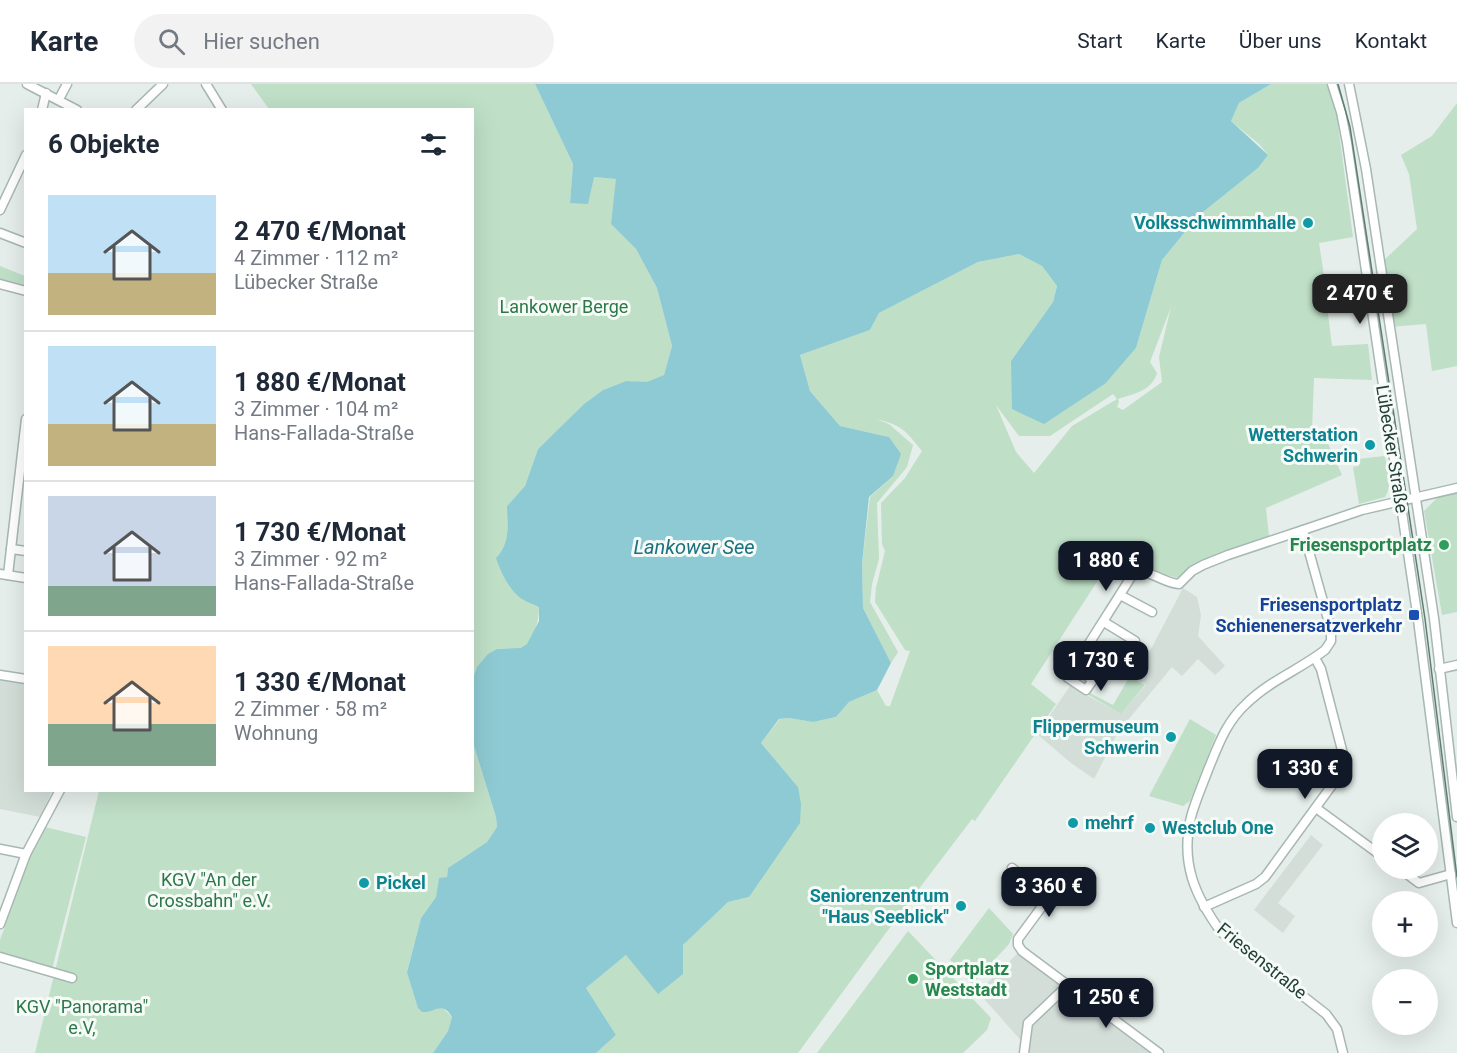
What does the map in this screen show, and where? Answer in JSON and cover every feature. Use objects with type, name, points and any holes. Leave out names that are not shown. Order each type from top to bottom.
[{"type":"street","points":[[27,84],[74,108]]},
{"type":"street","points":[[59,99],[67,84]]},
{"type":"street","points":[[138,108],[163,84]]},
{"type":"street","points":[[206,84],[221,108]]},
{"type":"street","name":"Lübecker Straße","points":[[1332,84],[1341,112],[1347,143],[1418,620],[1457,922]]},
{"type":"street","name":"Lübecker Straße","points":[[1349,84],[1366,170],[1434,618],[1457,817]]},
{"type":"street","points":[[42,108],[46,93]]},
{"type":"street","points":[[0,210],[24,159]]},
{"type":"street","points":[[0,233],[24,242]]},
{"type":"street","points":[[0,284],[24,290]]},
{"type":"street","points":[[24,436],[11,549],[4,574],[24,578]]},
{"type":"street","points":[[1106,659],[1086,690],[1068,678],[1136,571],[1179,584],[1192,571],[1228,555],[1362,510],[1457,488]]},
{"type":"street","name":"Friesenstraße","points":[[1303,530],[1331,630],[1331,641],[1315,658],[1267,686],[1253,697],[1223,733],[1191,816],[1190,873],[1193,886],[1204,907],[1221,932],[1326,1014],[1337,1029],[1343,1053]]},
{"type":"street","points":[[11,549],[24,551]]},
{"type":"street","points":[[1120,595],[1152,612]]},
{"type":"street","points":[[1104,622],[1136,642]]},
{"type":"street","points":[[1204,907],[1256,884],[1265,877],[1338,777],[1343,754],[1321,669],[1315,658]]},
{"type":"street","points":[[1440,669],[1457,665]]},
{"type":"street","points":[[0,675],[24,679]]},
{"type":"street","points":[[0,924],[26,854],[59,792]]},
{"type":"street","points":[[1316,808],[1372,849]]},
{"type":"street","points":[[0,849],[26,854]]},
{"type":"street","points":[[1012,868],[1049,897],[1018,939],[1018,945],[1022,951],[1159,1053]]},
{"type":"street","points":[[1438,878],[1451,874]]},
{"type":"street","points":[[1414,879],[1419,883],[1433,879]]},
{"type":"street","points":[[0,957],[72,978]]},
{"type":"street","points":[[1024,1053],[1028,1023],[1068,985]]},
{"type":"shaded area","points":[[1183,588],[1197,597],[1201,615],[1198,636],[1225,666],[1215,675],[1198,659],[1182,676],[1172,667],[1118,732],[1094,779],[1037,734],[1070,686],[1121,714],[1146,685],[1133,677],[1151,649]]},
{"type":"shaded area","points":[[0,677],[24,681],[24,792],[52,792],[40,817],[0,809]]},
{"type":"shaded area","points":[[1311,835],[1323,845],[1278,903],[1295,916],[1283,933],[1254,910]]},
{"type":"shaded area","points":[[1019,952],[1151,1053],[1024,1053],[1024,1044],[978,992]]},
{"type":"green space","name":"Lankower Berge","points":[[251,84],[535,84],[573,164],[570,203],[594,177],[617,179],[611,224],[636,249],[657,288],[672,346],[664,375],[647,383],[626,381],[603,390],[584,404],[538,449],[525,486],[507,506],[505,549],[523,600],[535,604],[539,609],[537,625],[526,646],[519,649],[497,649],[477,667],[474,675],[474,108],[268,108]]},
{"type":"green space","points":[[1271,84],[1326,84],[1335,103],[1353,237],[1319,243],[1332,346],[1368,344],[1372,380],[1314,378],[1312,430],[1322,430],[1342,475],[1266,508],[1269,536],[1203,565],[1184,579],[1109,563],[1031,684],[1056,704],[975,821],[972,819],[798,1053],[596,1053],[616,1035],[586,988],[626,955],[683,945],[728,902],[749,897],[798,787],[761,743],[780,719],[789,718],[813,722],[836,717],[849,702],[877,690],[886,706],[890,706],[910,651],[905,650],[875,602],[885,551],[882,544],[881,503],[905,478],[922,451],[903,430],[892,424],[876,419],[889,424],[913,445],[907,467],[877,503],[879,559],[870,602],[898,652],[891,663],[863,608],[862,564],[870,497],[893,476],[889,437],[840,426],[810,391],[800,355],[870,330],[879,313],[978,262],[1019,254],[1042,266],[1057,286],[1053,302],[1011,361],[1106,383],[1136,348],[1162,260],[1198,216],[1258,168],[1268,155],[1259,144],[1231,121],[1239,103]],"holes":[[[1171,307],[1159,357],[1162,382],[1123,410],[1117,407],[1118,399],[1141,391],[1155,379],[1157,373],[1150,362]],[[1113,394],[1117,399],[1072,426],[1034,473],[1016,452],[996,405],[1019,436],[1050,436]]]},
{"type":"green space","points":[[1457,103],[1457,366],[1432,371],[1426,324],[1390,327],[1380,264],[1417,229],[1409,174],[1401,155],[1432,136]]},
{"type":"green space","points":[[0,266],[24,276],[24,291],[0,284]]},
{"type":"green space","points":[[1385,456],[1389,487],[1385,497],[1359,504],[1353,467],[1359,466],[1358,459]]},
{"type":"green space","name":"Friesensportplatz","points":[[1457,492],[1457,612],[1442,615],[1424,511],[1439,496]]},
{"type":"green space","points":[[1130,676],[1145,685],[1121,714],[1087,694],[1088,692],[1113,705]]},
{"type":"green space","points":[[1190,719],[1216,735],[1190,801],[1183,806],[1149,796]]},
{"type":"green space","points":[[474,746],[497,827],[487,842],[448,868],[447,877],[439,879],[436,897],[421,918],[407,971],[437,1008],[443,1008],[452,1017],[448,1031],[433,1053],[35,1053],[99,792],[474,792]]},
{"type":"green space","points":[[45,827],[86,837],[52,969],[0,953],[0,940],[31,855]]},
{"type":"green space","points":[[989,908],[1013,934],[1009,944],[972,984],[950,960]]},
{"type":"green space","name":"Sportplatz Weststadt","points":[[908,931],[991,1018],[987,1030],[963,1053],[817,1053]]},
{"type":"water","name":"Lankower See","points":[[535,84],[1271,84],[1239,103],[1231,121],[1268,155],[1258,168],[1198,216],[1162,260],[1136,348],[1106,383],[1044,424],[1012,409],[1011,361],[1053,302],[1057,286],[1042,266],[1019,254],[978,262],[879,313],[870,330],[800,355],[810,391],[840,426],[889,437],[901,454],[893,476],[869,497],[862,564],[863,608],[891,663],[877,690],[849,702],[836,717],[813,722],[789,718],[779,719],[761,743],[798,787],[801,804],[800,823],[749,897],[728,902],[683,945],[683,974],[658,994],[626,955],[586,988],[616,1035],[596,1053],[433,1053],[448,1031],[452,1017],[442,1008],[422,1012],[418,1008],[407,972],[421,918],[436,897],[439,878],[447,877],[448,868],[487,842],[497,827],[474,746],[474,675],[477,667],[488,654],[497,649],[521,648],[527,644],[539,621],[539,608],[513,591],[496,558],[506,540],[507,506],[525,486],[538,449],[584,404],[603,390],[626,381],[647,382],[664,375],[672,346],[657,288],[636,249],[611,224],[616,179],[594,177],[588,204],[570,203],[573,164]]},
{"type":"tram line","points":[[1338,84],[1350,127],[1425,619],[1457,877]]},
{"type":"place","name":"Volksschwimmhalle","points":[[1308,223]]},
{"type":"place","name":"Wetterstation Schwerin","points":[[1370,445]]},
{"type":"place","name":"Friesensportplatz","points":[[1444,545]]},
{"type":"place","name":"Friesensportplatz Schienenersatzverkehr","points":[[1414,615]]},
{"type":"place","name":"Flippermuseum Schwerin","points":[[1171,737]]},
{"type":"place","name":"mehrf","points":[[1073,823]]},
{"type":"place","name":"Westclub One","points":[[1150,828]]},
{"type":"place","name":"Pickel","points":[[364,883]]},
{"type":"place","name":"Seniorenzentrum \"Haus Seeblick\"","points":[[961,906]]},
{"type":"place","name":"Sportplatz Weststadt","points":[[913,979]]},
{"type":"park label","name":"KGV \"An der Crossbahn\" e.V.","points":[[209,890]]},
{"type":"park label","name":"KGV \"Panorama\" e.V,","points":[[82,1017]]}]
